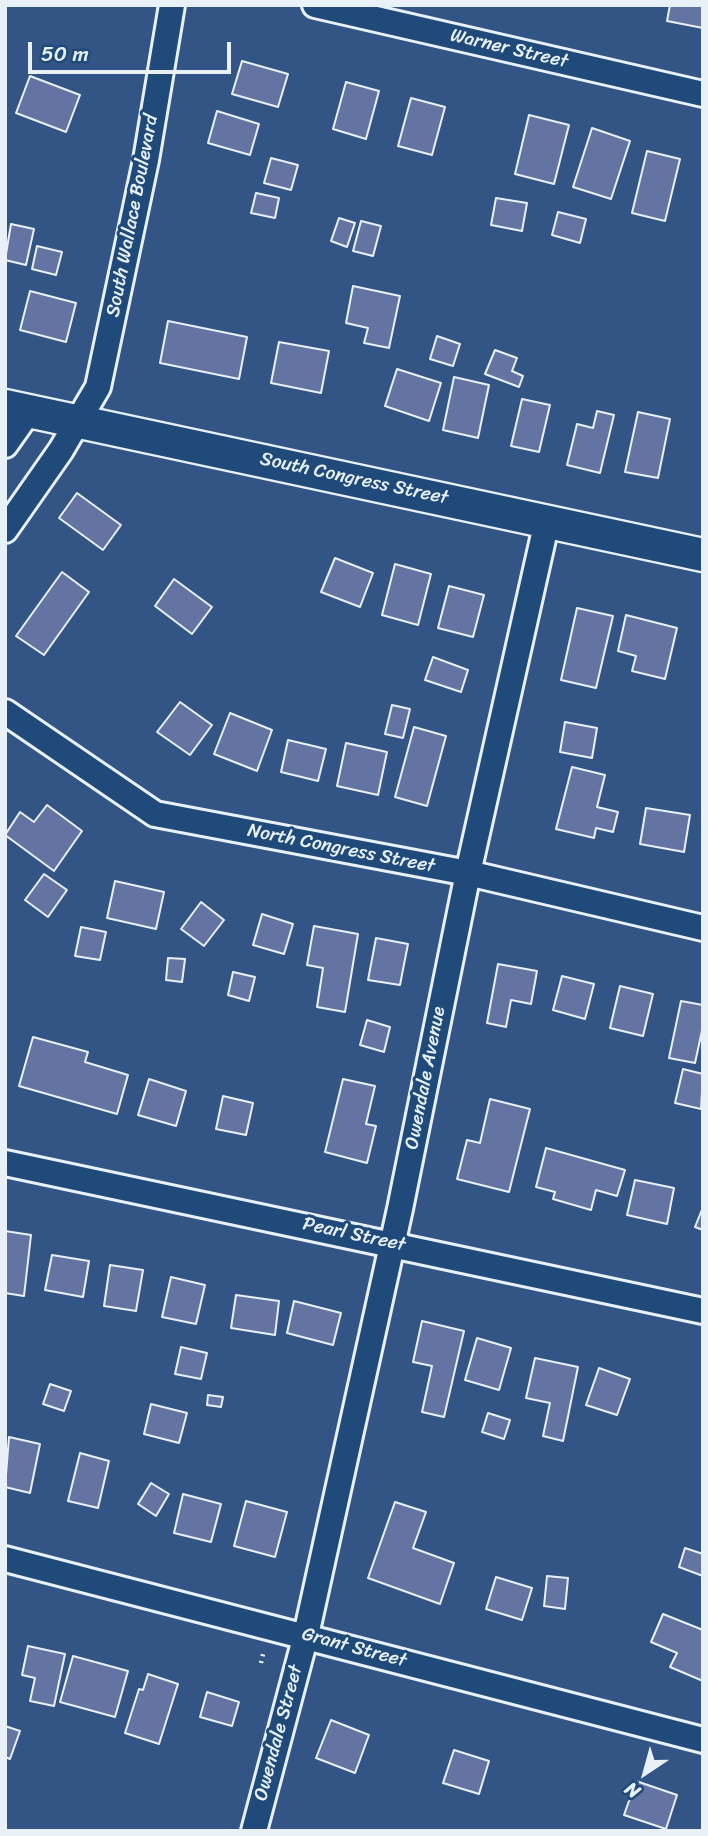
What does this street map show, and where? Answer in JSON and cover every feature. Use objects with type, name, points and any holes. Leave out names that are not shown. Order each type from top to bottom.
[{"type":"street","name":"South Wallace Boulevard","points":[[5,530],[99,387],[146,160],[172,5]]},
{"type":"street","name":"Warner Street","points":[[316,5],[703,94]]},
{"type":"street","name":"South Congress Street","points":[[17,408],[703,555]]},
{"type":"street","points":[[5,445],[17,408]]},
{"type":"street","name":"Owendale Avenue","points":[[306,1635],[468,873],[547,521]]},
{"type":"street","name":"North Congress Street","points":[[5,712],[155,814],[468,873],[703,928]]},
{"type":"street","name":"Pearl Street","points":[[5,1163],[703,1311]]},
{"type":"street","name":"Grant Street","points":[[5,1559],[703,1740]]},
{"type":"street","name":"Owendale Street","points":[[254,1831],[306,1635]]},
{"type":"path","points":[[261,1663],[264,1649]]},
{"type":"building","points":[[670,5],[703,5],[703,28],[667,21]]},
{"type":"building","points":[[242,61],[288,74],[278,107],[232,94]]},
{"type":"building","points":[[30,76],[80,95],[66,132],[16,113]]},
{"type":"building","points":[[346,82],[379,91],[366,139],[333,129]]},
{"type":"building","points":[[411,98],[445,107],[432,155],[398,146]]},
{"type":"building","points":[[217,111],[259,124],[250,155],[208,143]]},
{"type":"building","points":[[529,115],[569,125],[554,184],[515,174]]},
{"type":"building","points":[[592,128],[630,141],[611,199],[573,187]]},
{"type":"building","points":[[647,151],[680,159],[665,221],[632,213]]},
{"type":"building","points":[[271,158],[298,165],[291,190],[264,183]]},
{"type":"building","points":[[256,193],[279,198],[275,218],[251,213]]},
{"type":"building","points":[[496,198],[527,203],[522,231],[491,225]]},
{"type":"building","points":[[558,212],[586,219],[580,243],[552,235]]},
{"type":"building","points":[[339,218],[355,223],[347,247],[331,241]]},
{"type":"building","points":[[361,221],[381,226],[373,256],[353,251]]},
{"type":"building","points":[[11,224],[34,229],[26,265],[5,260]]},
{"type":"building","points":[[37,246],[62,252],[56,275],[32,269]]},
{"type":"building","points":[[353,286],[400,296],[389,348],[364,343],[368,328],[346,323]]},
{"type":"building","points":[[30,291],[76,303],[66,342],[20,330]]},
{"type":"building","points":[[168,321],[247,337],[239,379],[160,363]]},
{"type":"building","points":[[437,336],[460,344],[453,366],[430,359]]},
{"type":"building","points":[[279,342],[329,351],[321,393],[271,383]]},
{"type":"building","points":[[495,350],[517,358],[512,371],[523,376],[519,387],[485,374]]},
{"type":"building","points":[[397,369],[441,383],[429,421],[385,406]]},
{"type":"building","points":[[454,377],[489,385],[478,438],[443,430]]},
{"type":"building","points":[[522,399],[550,405],[539,452],[511,446]]},
{"type":"building","points":[[597,411],[614,415],[600,473],[567,465],[577,424],[593,428]]},
{"type":"building","points":[[638,412],[670,419],[658,478],[625,472]]},
{"type":"building","points":[[77,493],[121,525],[103,550],[59,518]]},
{"type":"building","points":[[335,558],[373,573],[360,607],[321,592]]},
{"type":"building","points":[[395,564],[431,574],[418,625],[382,615]]},
{"type":"building","points":[[62,572],[89,592],[44,655],[16,636]]},
{"type":"building","points":[[174,579],[212,607],[192,634],[155,606]]},
{"type":"building","points":[[449,586],[484,595],[473,637],[438,628]]},
{"type":"building","points":[[577,608],[613,616],[596,688],[561,680]]},
{"type":"building","points":[[626,615],[677,628],[665,679],[632,671],[636,656],[618,651]]},
{"type":"building","points":[[433,657],[468,670],[461,692],[425,680]]},
{"type":"building","points":[[180,702],[212,725],[190,755],[157,732]]},
{"type":"building","points":[[392,705],[410,709],[403,738],[385,734]]},
{"type":"building","points":[[230,713],[272,730],[257,771],[214,754]]},
{"type":"building","points":[[565,722],[597,728],[592,758],[560,752]]},
{"type":"building","points":[[414,727],[446,736],[427,806],[395,797]]},
{"type":"building","points":[[288,740],[326,749],[318,781],[281,772]]},
{"type":"building","points":[[346,743],[387,752],[378,795],[337,786]]},
{"type":"building","points":[[572,767],[605,775],[597,807],[618,812],[613,832],[596,828],[594,838],[556,829]]},
{"type":"building","points":[[47,805],[82,831],[54,871],[5,835],[20,812],[34,822]]},
{"type":"building","points":[[646,808],[690,815],[684,852],[640,844]]},
{"type":"building","points":[[44,874],[67,890],[48,917],[25,900]]},
{"type":"building","points":[[115,881],[164,892],[156,929],[107,918]]},
{"type":"building","points":[[201,902],[224,920],[204,946],[181,929]]},
{"type":"building","points":[[262,914],[293,924],[284,954],[253,945]]},
{"type":"building","points":[[314,926],[358,934],[345,1012],[317,1007],[323,968],[307,965]]},
{"type":"building","points":[[81,927],[106,932],[100,960],[75,956]]},
{"type":"building","points":[[376,938],[408,944],[400,985],[368,980]]},
{"type":"building","points":[[168,958],[185,959],[182,982],[166,980]]},
{"type":"building","points":[[498,964],[537,971],[531,1004],[511,1000],[506,1027],[487,1023]]},
{"type":"building","points":[[233,972],[255,977],[249,1001],[228,995]]},
{"type":"building","points":[[562,976],[594,984],[585,1019],[553,1010]]},
{"type":"building","points":[[620,986],[653,994],[643,1036],[610,1028]]},
{"type":"building","points":[[681,1001],[703,1005],[703,1026],[695,1063],[669,1058]]},
{"type":"building","points":[[367,1020],[390,1027],[384,1052],[360,1045]]},
{"type":"building","points":[[33,1037],[88,1052],[85,1062],[128,1075],[117,1114],[19,1086]]},
{"type":"building","points":[[683,1069],[703,1074],[701,1109],[675,1103]]},
{"type":"building","points":[[149,1079],[186,1091],[176,1126],[138,1115]]},
{"type":"building","points":[[343,1079],[375,1086],[366,1124],[376,1126],[367,1163],[325,1152]]},
{"type":"building","points":[[223,1096],[253,1103],[246,1135],[216,1129]]},
{"type":"building","points":[[490,1099],[530,1109],[509,1192],[457,1179],[467,1140],[480,1143]]},
{"type":"building","points":[[546,1148],[625,1170],[617,1196],[596,1190],[591,1210],[553,1199],[555,1192],[536,1187]]},
{"type":"building","points":[[635,1180],[674,1188],[667,1224],[627,1215]]},
{"type":"building","points":[[703,1207],[703,1230],[695,1227]]},
{"type":"building","points":[[5,1231],[31,1235],[24,1296],[5,1293]]},
{"type":"building","points":[[52,1255],[89,1261],[83,1297],[45,1290]]},
{"type":"building","points":[[110,1265],[143,1270],[136,1311],[104,1306]]},
{"type":"building","points":[[171,1277],[205,1285],[196,1324],[162,1317]]},
{"type":"building","points":[[236,1295],[279,1301],[275,1335],[231,1328]]},
{"type":"building","points":[[294,1301],[341,1313],[333,1345],[287,1333]]},
{"type":"building","points":[[422,1321],[464,1331],[444,1417],[422,1412],[432,1366],[413,1362]]},
{"type":"building","points":[[477,1338],[511,1348],[499,1390],[465,1380]]},
{"type":"building","points":[[181,1347],[207,1353],[201,1379],[175,1374]]},
{"type":"building","points":[[535,1358],[578,1367],[563,1441],[543,1436],[550,1403],[526,1398]]},
{"type":"building","points":[[599,1368],[630,1379],[617,1415],[586,1405]]},
{"type":"building","points":[[50,1384],[71,1391],[64,1411],[43,1404]]},
{"type":"building","points":[[208,1395],[223,1397],[221,1407],[207,1405]]},
{"type":"building","points":[[151,1404],[187,1413],[179,1443],[144,1434]]},
{"type":"building","points":[[488,1413],[510,1420],[504,1439],[482,1432]]},
{"type":"building","points":[[9,1437],[40,1444],[30,1493],[5,1487]]},
{"type":"building","points":[[80,1453],[109,1461],[98,1508],[68,1501]]},
{"type":"building","points":[[151,1483],[169,1494],[156,1516],[138,1504]]},
{"type":"building","points":[[183,1494],[221,1504],[211,1542],[174,1533]]},
{"type":"building","points":[[246,1501],[287,1512],[275,1557],[234,1546]]},
{"type":"building","points":[[395,1502],[426,1512],[413,1548],[454,1563],[440,1604],[368,1578]]},
{"type":"building","points":[[685,1548],[703,1554],[703,1576],[679,1567]]},
{"type":"building","points":[[547,1576],[568,1578],[565,1609],[544,1606]]},
{"type":"building","points":[[496,1577],[532,1588],[522,1620],[486,1609]]},
{"type":"building","points":[[663,1614],[703,1630],[703,1681],[670,1667],[677,1653],[651,1642]]},
{"type":"building","points":[[28,1646],[65,1654],[54,1706],[30,1701],[35,1678],[22,1675]]},
{"type":"building","points":[[73,1656],[128,1671],[115,1717],[60,1702]]},
{"type":"building","points":[[148,1674],[178,1684],[159,1744],[125,1733],[139,1689],[143,1690]]},
{"type":"building","points":[[207,1692],[239,1702],[232,1726],[200,1717]]},
{"type":"building","points":[[331,1720],[369,1735],[355,1773],[316,1758]]},
{"type":"building","points":[[5,1726],[20,1731],[10,1759],[5,1757]]},
{"type":"building","points":[[454,1750],[489,1761],[479,1794],[443,1783]]},
{"type":"building","points":[[636,1781],[677,1795],[666,1829],[624,1815]]}]
